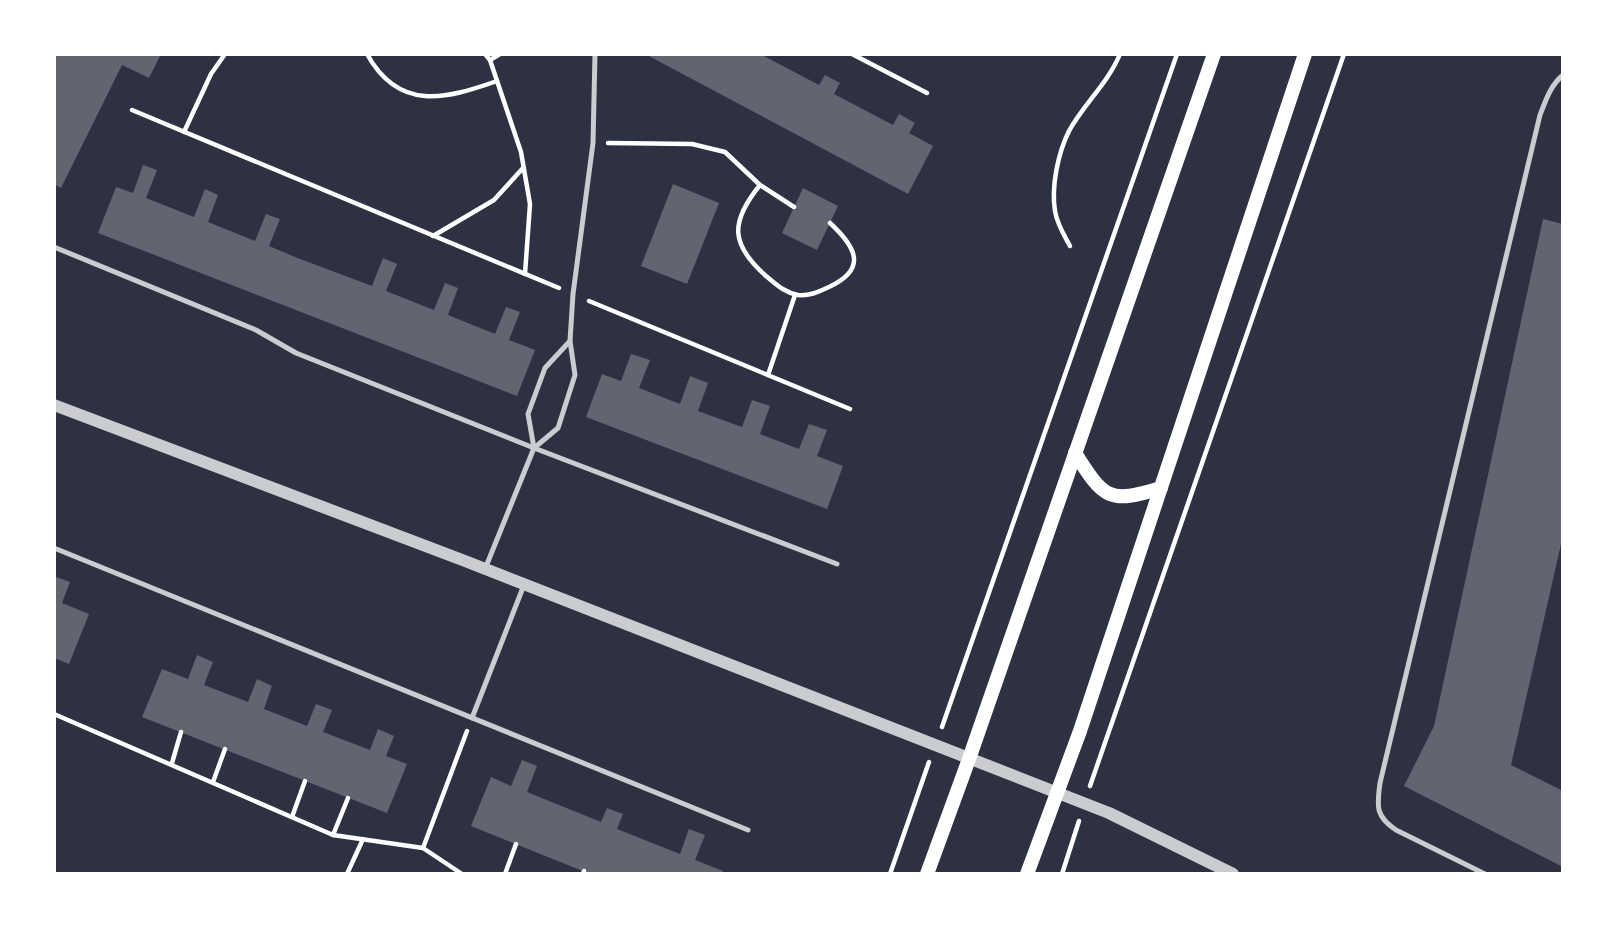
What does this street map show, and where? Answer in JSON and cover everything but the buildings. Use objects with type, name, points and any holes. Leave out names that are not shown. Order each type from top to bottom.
[{"type":"main road","points":[[927,874],[970,759],[1214,54]]},
{"type":"main road","points":[[1027,874],[1058,794],[1305,54]]},
{"type":"main road","points":[[1075,453],[1093,482],[1110,495],[1130,497],[1161,488]]},
{"type":"street","points":[[54,405],[1109,813],[1233,874]]},
{"type":"lane","points":[[485,570],[534,448],[558,428],[575,375],[570,341],[573,294],[593,142],[595,54]]},
{"type":"lane","points":[[1485,874],[1385,823],[1379,814],[1377,803],[1540,116],[1548,94],[1563,75]]},
{"type":"lane","points":[[54,247],[256,330],[296,353],[837,564]]},
{"type":"lane","points":[[534,448],[528,414],[545,368],[570,341]]},
{"type":"lane","points":[[54,548],[748,830]]},
{"type":"lane","points":[[471,718],[524,585]]},
{"type":"path","points":[[184,132],[211,74],[225,54]]},
{"type":"path","points":[[368,54],[374,66],[391,85],[412,95],[436,98],[459,94],[497,81]]},
{"type":"path","points":[[485,54],[490,60],[521,152],[530,204],[525,274]]},
{"type":"path","points":[[490,60],[500,54]]},
{"type":"path","points":[[852,54],[928,93]]},
{"type":"path","points":[[1070,246],[1055,212],[1054,191],[1063,146],[1070,131],[1115,67],[1120,54]]},
{"type":"path","points":[[890,874],[1177,54]]},
{"type":"path","points":[[1062,874],[1344,54]]},
{"type":"path","points":[[132,110],[850,409]]},
{"type":"path","points":[[593,142],[692,144],[725,152],[760,186],[794,207]]},
{"type":"path","points":[[433,236],[494,200],[523,167]]},
{"type":"path","points":[[760,186],[740,215],[738,232],[741,249],[754,265],[780,288],[795,295],[811,295],[846,279],[855,264],[853,251],[847,239],[830,223]]},
{"type":"path","points":[[768,375],[795,295]]},
{"type":"path","points":[[54,714],[333,835],[423,848],[462,874]]},
{"type":"path","points":[[423,848],[471,718]]},
{"type":"path","points":[[172,763],[181,732]]},
{"type":"path","points":[[213,782],[225,749]]},
{"type":"path","points":[[292,817],[305,781]]},
{"type":"path","points":[[333,835],[348,798]]},
{"type":"path","points":[[347,874],[363,839]]},
{"type":"path","points":[[505,874],[516,844]]}]
